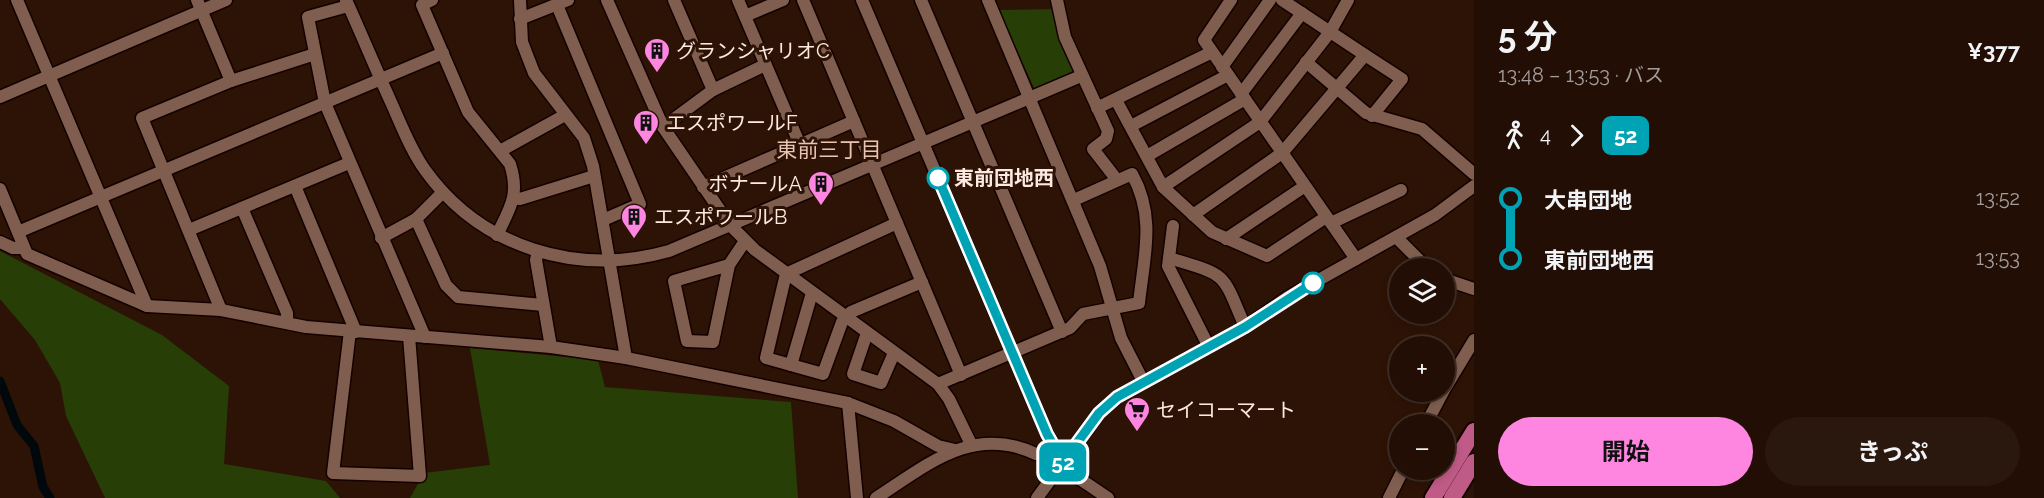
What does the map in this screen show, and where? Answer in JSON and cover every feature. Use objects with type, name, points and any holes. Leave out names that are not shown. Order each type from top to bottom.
[{"type":"highway","points":[[1433,498],[1474,431]]},
{"type":"highway","points":[[1452,498],[1474,462]]},
{"type":"street","points":[[17,0],[147,306]]},
{"type":"street","points":[[0,97],[199,5],[226,0]]},
{"type":"street","points":[[432,0],[422,5],[468,112],[500,151],[513,173],[514,198],[497,235]]},
{"type":"street","points":[[520,0],[522,42],[534,73],[584,138],[611,260],[626,358]]},
{"type":"street","points":[[608,0],[663,128],[730,225],[745,242],[786,274],[938,384],[949,399],[971,444]]},
{"type":"street","points":[[674,0],[713,90]]},
{"type":"street","points":[[738,0],[800,145]]},
{"type":"street","points":[[745,16],[783,0]]},
{"type":"street","points":[[803,0],[961,375]]},
{"type":"street","points":[[862,0],[1047,434],[1063,462],[1087,486],[1108,498]]},
{"type":"street","points":[[921,0],[1062,332]]},
{"type":"street","points":[[988,0],[1074,200],[1100,266],[1121,338],[1143,381]]},
{"type":"street","points":[[1057,0],[1065,37],[1108,131],[1106,139],[1093,149],[1117,180]]},
{"type":"street","points":[[1231,0],[1204,40],[1356,259]]},
{"type":"street","points":[[1131,126],[1225,71],[1270,0]]},
{"type":"street","points":[[1282,0],[1402,79],[1372,116]]},
{"type":"street","points":[[1163,187],[1260,122],[1330,32],[1348,0]]},
{"type":"street","points":[[520,20],[562,2],[640,204],[603,220]]},
{"type":"street","points":[[425,337],[325,103],[308,17],[347,3],[411,147],[443,192],[474,221],[497,235],[538,252],[575,259],[611,260],[669,251],[1081,76]]},
{"type":"street","points":[[199,5],[231,81]]},
{"type":"street","points":[[1147,156],[1243,97],[1302,13]]},
{"type":"street","points":[[1097,108],[1212,52]]},
{"type":"street","points":[[18,232],[443,53]]},
{"type":"street","points":[[221,310],[142,118],[231,81],[315,54]]},
{"type":"street","points":[[1193,215],[1282,153],[1365,55]]},
{"type":"street","points":[[1306,62],[1372,116],[1422,129],[1474,174]]},
{"type":"street","points":[[663,128],[713,90],[765,65]]},
{"type":"street","points":[[1116,100],[1163,187],[1212,232],[1266,256],[1328,220],[1401,190]]},
{"type":"street","points":[[500,151],[565,115]]},
{"type":"street","points":[[703,187],[854,121]]},
{"type":"street","points":[[189,230],[349,163]]},
{"type":"street","points":[[938,384],[1062,332],[1070,328],[1083,314],[1139,303],[1147,211],[1143,192],[1132,174],[1074,200]]},
{"type":"street","points":[[514,198],[520,199],[594,176]]},
{"type":"street","points":[[295,186],[353,332],[333,473],[420,476],[409,336]]},
{"type":"street","points":[[1226,239],[1305,186]]},
{"type":"street","points":[[1037,498],[1099,413],[1129,388],[1245,327],[1288,297],[1435,215],[1474,186]]},
{"type":"street","points":[[0,189],[27,254],[147,306],[221,310],[306,327],[551,347],[626,358],[848,403],[894,421],[938,446],[955,450]]},
{"type":"street","points":[[381,238],[416,219],[443,192]]},
{"type":"street","points":[[242,208],[287,313],[287,322]]},
{"type":"street","points":[[416,219],[446,285],[458,297],[543,305]]},
{"type":"street","points":[[786,274],[897,223]]},
{"type":"street","points":[[1173,226],[1168,266],[1209,346]]},
{"type":"street","points":[[1396,237],[1417,258]]},
{"type":"street","points":[[0,242],[12,248],[24,248]]},
{"type":"street","points":[[729,265],[674,281],[687,341],[713,342],[729,265],[745,242]]},
{"type":"street","points":[[538,252],[536,260],[551,347]]},
{"type":"street","points":[[1169,258],[1218,273],[1226,280],[1245,327]]},
{"type":"street","points":[[786,274],[766,358],[823,374],[845,318],[851,312],[922,282]]},
{"type":"street","points":[[1455,283],[1474,289]]},
{"type":"street","points":[[791,365],[812,293]]},
{"type":"street","points":[[867,333],[853,374],[881,383],[894,353]]},
{"type":"street","points":[[1455,372],[1474,340]]},
{"type":"street","points":[[848,403],[857,498]]},
{"type":"street","points":[[876,498],[940,456],[971,444],[1017,445],[1035,454]]},
{"type":"street","points":[[1389,498],[1398,480]]},
{"type":"green space","points":[[1056,9],[1074,66],[1073,72],[1034,88],[999,10]]},
{"type":"green space","points":[[0,251],[162,335],[229,386],[224,464],[326,481],[340,498],[105,498],[66,416],[60,383],[35,340],[0,299]]},
{"type":"green space","points":[[470,348],[598,360],[605,387],[791,402],[798,498],[410,498],[424,473],[490,465]]},
{"type":"waterway","points":[[0,381],[17,425],[34,446],[43,487],[50,498]]},
{"type":"bus line","name":"52","points":[[938,178],[1047,434],[1063,462],[1099,413],[1129,388],[1245,327],[1288,297],[1313,283]]},
{"type":"place","name":"グランシャリオC","points":[[657,74]]},
{"type":"place","name":"エスポワールF","points":[[646,146]]},
{"type":"place","name":"東前団地西","points":[[938,178]]},
{"type":"place","name":"ボナールA","points":[[821,207]]},
{"type":"place","name":"エスポワールB","points":[[634,240]]},
{"type":"place","name":"セイコーマート","points":[[1137,433]]},
{"type":"district","name":"東前三丁目","points":[[829,149]]}]
